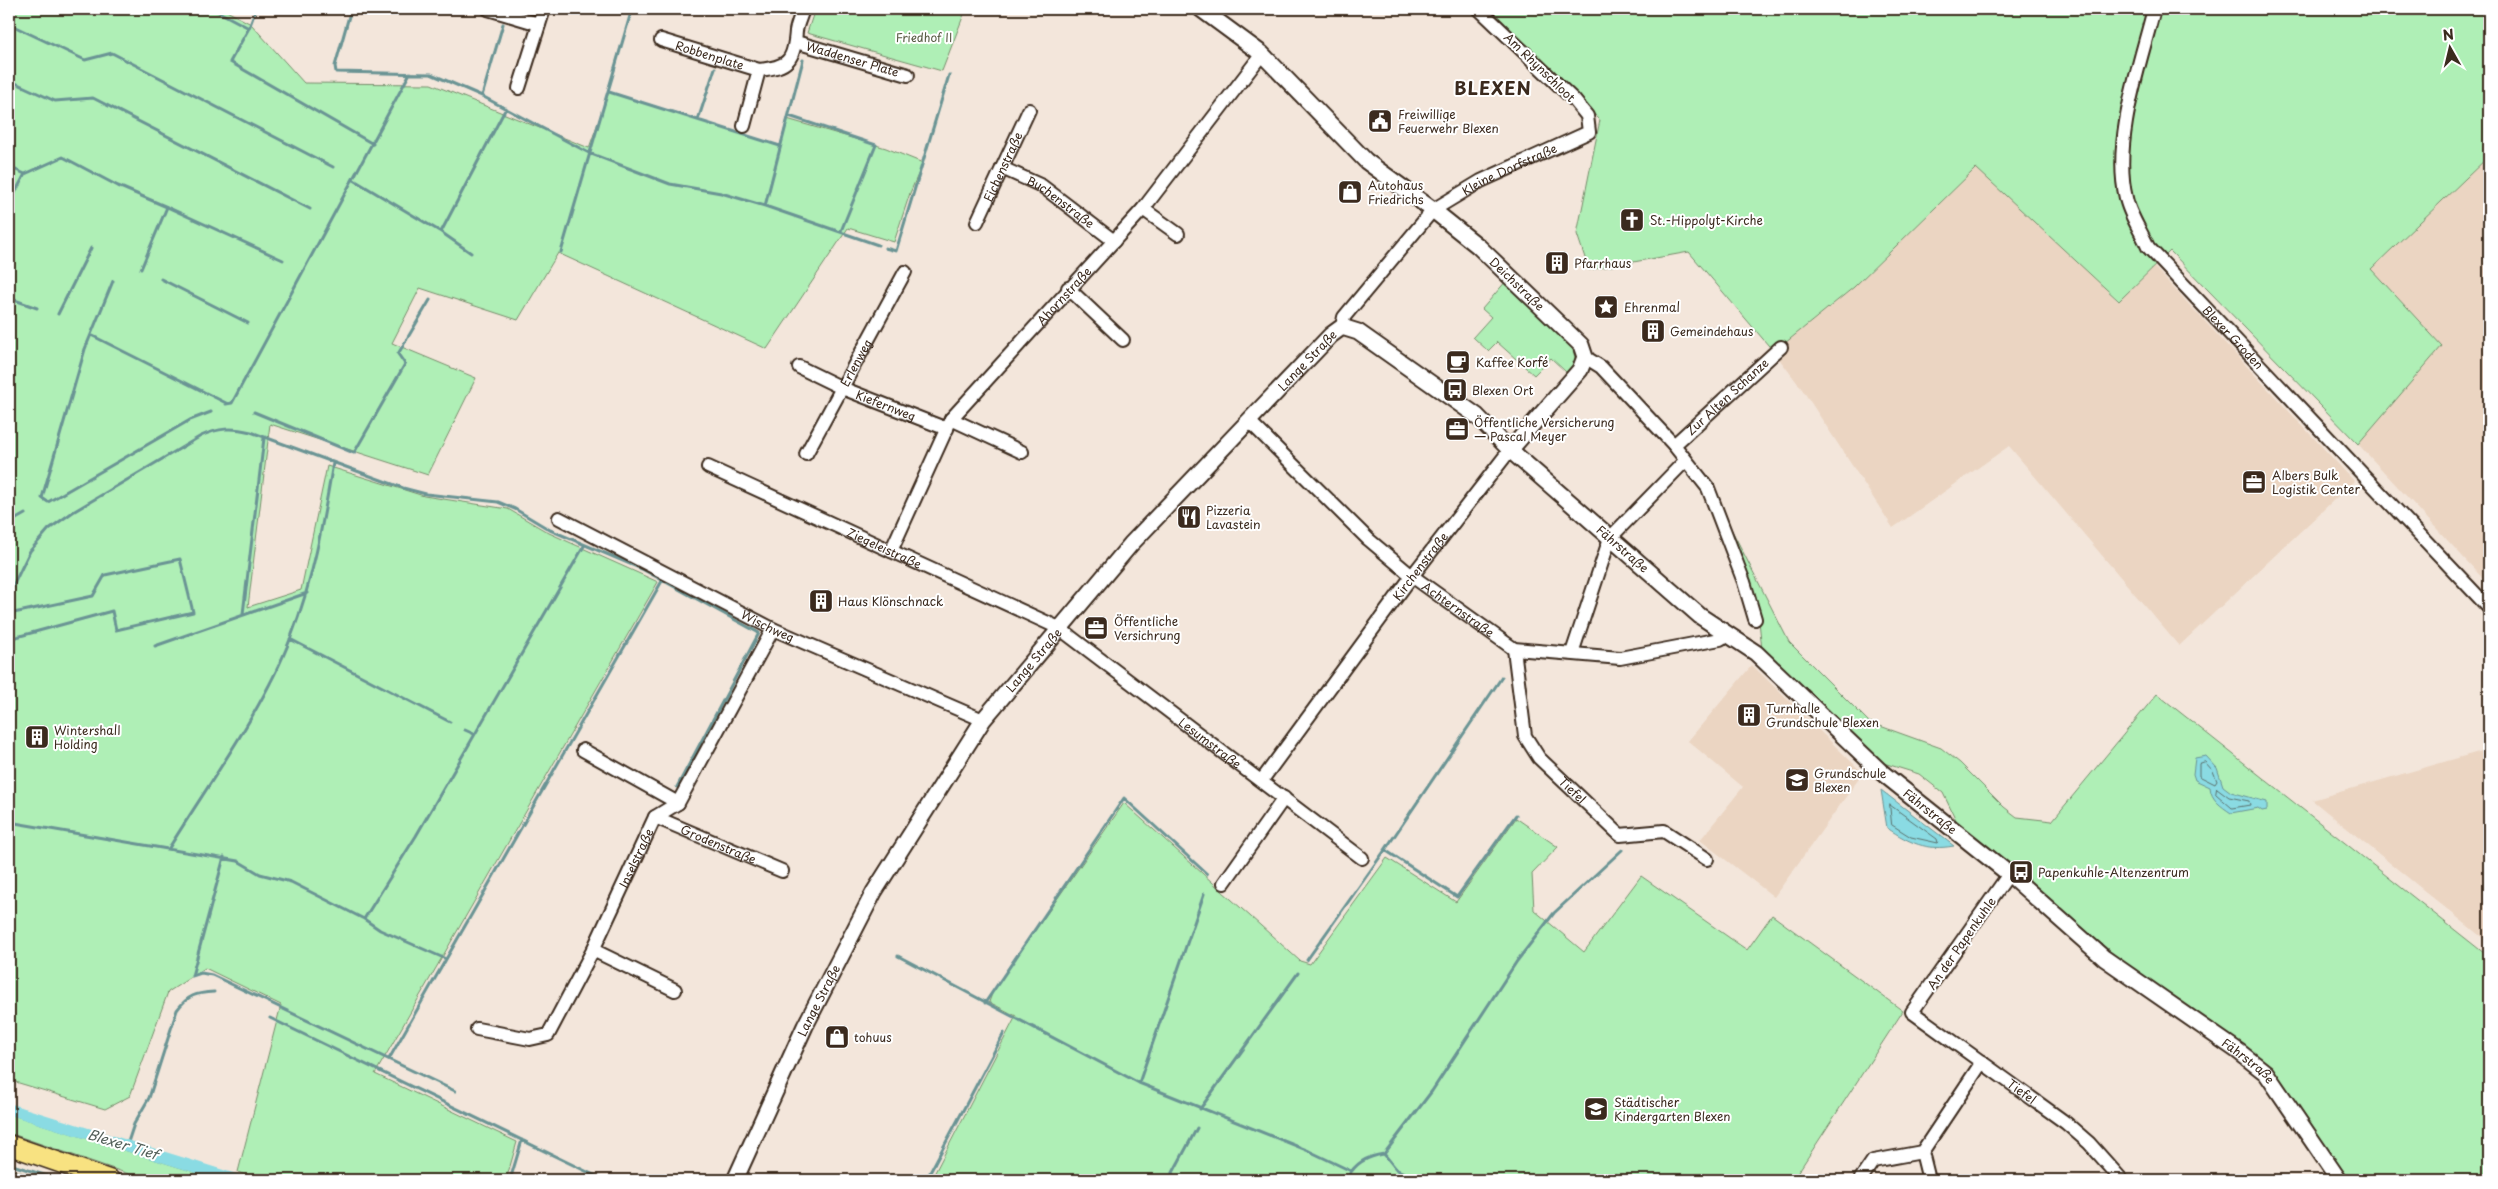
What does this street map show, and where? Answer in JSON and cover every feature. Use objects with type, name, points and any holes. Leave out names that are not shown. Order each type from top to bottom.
[{"type":"main road","points":[[9,1145],[110,1180]]},
{"type":"street","points":[[488,9],[539,24]]},
{"type":"street","points":[[519,88],[544,9]]},
{"type":"street","points":[[744,126],[759,70],[772,69],[788,63],[794,54],[796,30],[803,9]]},
{"type":"street","name":"Deichstraße","points":[[1201,9],[1262,54],[1366,162],[1433,210],[1478,246],[1550,313],[1581,345],[1585,357],[1601,367],[1674,445],[1685,462],[1708,488],[1744,582],[1755,619]]},
{"type":"street","name":"Am Rhynschloot","points":[[1479,9],[1574,100],[1587,116],[1589,132]]},
{"type":"street","name":"Blexer Groden","points":[[2154,9],[2123,138],[2122,176],[2126,200],[2148,246],[2489,608]]},
{"type":"street","name":"Robbenplate","points":[[661,40],[759,70]]},
{"type":"street","name":"Waddenser Plate","points":[[796,42],[908,75]]},
{"type":"street","name":"Ahornstraße","points":[[891,552],[949,424],[1068,288],[1143,209],[1262,54]]},
{"type":"street","name":"Eichenstraße","points":[[978,222],[1029,110]]},
{"type":"street","name":"Kleine Dorfstraße","points":[[1433,210],[1481,181],[1589,132]]},
{"type":"street","name":"Buchenstraße","points":[[1002,168],[1042,186],[1114,241]]},
{"type":"street","points":[[1143,209],[1178,234]]},
{"type":"street","name":"Lange Straße","points":[[736,1180],[805,1026],[874,892],[983,720],[1131,544],[1331,335],[1342,327],[1344,317],[1433,210]]},
{"type":"street","name":"Erlenweg","points":[[806,454],[905,272]]},
{"type":"street","points":[[1068,288],[1123,340]]},
{"type":"street","name":"Fährstraße","points":[[1342,327],[1358,332],[1458,401],[1484,422],[1510,450],[1700,616],[1756,653],[1880,771],[2009,874],[2104,958],[2238,1051],[2266,1073],[2340,1180]]},
{"type":"street","name":"Zur Alten Schanze","points":[[1674,445],[1781,347]]},
{"type":"street","name":"Kirchenstraße","points":[[1262,780],[1412,576],[1510,450],[1580,370],[1585,357]]},
{"type":"street","name":"Kiefernweg","points":[[799,367],[842,388],[949,424],[1022,452]]},
{"type":"street","name":"Achternstraße","points":[[1249,421],[1368,539],[1412,576],[1514,649]]},
{"type":"street","points":[[1572,653],[1610,538],[1685,462]]},
{"type":"street","name":"Ziegeleistraße","points":[[708,467],[1059,628]]},
{"type":"street","name":"Wischweg","points":[[559,518],[773,629],[983,720]]},
{"type":"street","name":"Lesumstraße","points":[[1059,628],[1262,780],[1362,858]]},
{"type":"street","points":[[583,750],[678,803],[773,629]]},
{"type":"street","points":[[1514,649],[1620,658],[1720,639],[1727,634]]},
{"type":"street","name":"Tiefel","points":[[1514,649],[1525,736],[1539,758],[1620,835],[1664,831],[1707,859]]},
{"type":"street","points":[[1224,883],[1284,798]]},
{"type":"street","name":"Inselstraße","points":[[476,1029],[530,1040],[548,1035],[593,950],[655,817],[678,803]]},
{"type":"street","name":"Grodenstraße","points":[[655,817],[782,872]]},
{"type":"street","name":"An der Papenkuhle","points":[[1912,1012],[2009,874]]},
{"type":"street","points":[[593,950],[675,990]]},
{"type":"street","name":"Tiefel","points":[[1912,1012],[2077,1133],[2122,1180]]},
{"type":"street","points":[[1860,1180],[1873,1161],[1922,1152],[1982,1062]]},
{"type":"street","points":[[1922,1152],[1929,1180]]},
{"type":"shaded area","points":[[2489,156],[2489,585],[2358,444],[2441,346],[2371,269]]},
{"type":"shaded area","points":[[1979,165],[2118,301],[2154,267],[2354,481],[2179,646],[2009,446],[1893,528],[1802,389],[1774,352],[1854,287]]},
{"type":"shaded area","name":"Grundschule Blexen","points":[[1752,665],[1863,773],[1774,897],[1700,840],[1743,787],[1688,741]]},
{"type":"shaded area","points":[[2489,749],[2489,943],[2312,800]]},
{"type":"green space","points":[[9,9],[223,9],[251,24],[304,83],[431,84],[589,148],[609,92],[780,146],[787,119],[886,148],[923,163],[910,193],[894,242],[848,228],[767,349],[558,253],[518,320],[420,288],[392,343],[476,378],[428,475],[270,424],[248,607],[301,590],[327,466],[424,496],[508,509],[549,533],[658,582],[375,1074],[517,1142],[506,1180],[257,1180],[238,1172],[281,1005],[205,968],[168,992],[130,1096],[105,1109],[9,1080]]},
{"type":"green space","name":"Friedhof II","points":[[815,9],[966,9],[942,71],[807,33]]},
{"type":"green space","points":[[1491,9],[2489,9],[2489,156],[2371,269],[2442,346],[2358,444],[2170,251],[2119,301],[1976,168],[1854,287],[1774,352],[1689,252],[1589,270],[1577,234],[1600,120]]},
{"type":"green space","points":[[1507,280],[1572,347],[1576,361],[1566,372],[1551,358],[1534,375],[1497,342],[1488,351],[1473,337],[1491,317],[1482,309]]},
{"type":"green space","points":[[1721,509],[1789,642],[1869,722],[1941,748],[1960,763],[2004,807],[2017,817],[2052,821],[2157,694],[2489,957],[2489,1180],[2348,1180],[2291,1096],[2259,1061],[2136,973],[1957,822],[1943,793],[1919,774],[1880,762],[1762,650],[1759,621]]},
{"type":"green space","points":[[1124,803],[1300,961],[1310,964],[1387,858],[1456,902],[1516,818],[1558,847],[1532,874],[1534,910],[1584,952],[1641,876],[1747,950],[1772,915],[1903,1011],[1793,1180],[931,1180],[1016,1016],[989,1002],[993,991]]},
{"type":"green space","points":[[9,1114],[220,1180],[146,1180],[9,1133]]},
{"type":"green space","points":[[9,1169],[45,1180],[9,1180]]},
{"type":"water","points":[[2206,756],[2217,768],[2223,786],[2231,792],[2267,802],[2267,810],[2262,811],[2258,808],[2231,813],[2220,805],[2212,796],[2210,787],[2195,780],[2193,774],[2195,758]]},
{"type":"water","points":[[1881,790],[1954,846],[1935,847],[1911,842],[1887,828]]},
{"type":"waterway","points":[[213,9],[249,28]]},
{"type":"waterway","points":[[256,9],[249,28],[230,62],[373,144]]},
{"type":"waterway","points":[[351,9],[335,66],[336,72],[431,74],[482,96],[589,153],[670,184],[721,193],[878,245]]},
{"type":"waterway","points":[[561,252],[632,9]]},
{"type":"waterway","points":[[9,24],[85,60],[112,53],[333,167]]},
{"type":"waterway","points":[[482,96],[503,24]]},
{"type":"waterway","points":[[765,206],[803,60]]},
{"type":"waterway","points":[[698,120],[715,68]]},
{"type":"waterway","points":[[226,404],[232,403],[410,73]]},
{"type":"waterway","points":[[885,248],[896,251],[949,75]]},
{"type":"waterway","points":[[9,80],[55,101],[93,98],[310,209]]},
{"type":"waterway","points":[[609,92],[780,146]]},
{"type":"waterway","points":[[441,232],[506,108]]},
{"type":"waterway","points":[[789,116],[876,145],[841,231]]},
{"type":"waterway","points":[[9,167],[25,174],[63,157],[118,186],[167,207],[141,269]]},
{"type":"waterway","points":[[9,204],[25,174]]},
{"type":"waterway","points":[[354,180],[441,232],[471,253]]},
{"type":"waterway","points":[[167,207],[283,260]]},
{"type":"waterway","points":[[58,314],[91,248]]},
{"type":"waterway","points":[[161,279],[248,323]]},
{"type":"waterway","points":[[113,281],[85,349],[42,498],[48,502],[190,420],[211,412]]},
{"type":"waterway","points":[[9,298],[37,308]]},
{"type":"waterway","points":[[254,412],[354,453],[405,364],[398,354],[430,300]]},
{"type":"waterway","points":[[91,335],[226,403]]},
{"type":"waterway","points":[[9,594],[30,551],[49,529],[73,512],[201,436],[219,430],[237,429],[251,432],[403,488],[426,494],[498,502],[515,509],[550,530],[642,569],[759,633],[677,787]]},
{"type":"waterway","points":[[243,614],[264,438]]},
{"type":"waterway","points":[[169,848],[235,745],[280,664],[299,616],[311,573],[333,463]]},
{"type":"waterway","points":[[9,523],[25,514]]},
{"type":"waterway","points":[[364,919],[416,836],[584,546]]},
{"type":"waterway","points":[[9,614],[93,596],[105,575],[180,559],[193,612],[116,630],[112,611],[9,639]]},
{"type":"waterway","points":[[389,1059],[662,581]]},
{"type":"waterway","points":[[155,646],[307,593]]},
{"type":"waterway","points":[[290,639],[450,722]]},
{"type":"waterway","points":[[1307,960],[1385,850],[1502,677]]},
{"type":"waterway","points":[[465,730],[474,734]]},
{"type":"waterway","points":[[985,1003],[1124,798],[1207,874]]},
{"type":"waterway","points":[[1385,850],[1457,897],[1516,815]]},
{"type":"waterway","points":[[9,822],[238,861],[260,874],[291,882],[364,919],[380,930],[446,959]]},
{"type":"waterway","points":[[1348,1177],[1354,1168],[1363,1161],[1373,1156],[1384,1154],[1432,1091],[1517,961],[1554,913],[1622,850]]},
{"type":"waterway","points":[[224,857],[192,976],[201,973],[212,975],[455,1091]]},
{"type":"waterway","points":[[1139,1083],[1204,894]]},
{"type":"waterway","points":[[898,956],[1139,1083],[1309,1151],[1351,1171]]},
{"type":"waterway","points":[[1200,1109],[1298,973]]},
{"type":"waterway","points":[[127,1145],[134,1124],[149,1098],[177,1010],[185,1001],[193,996],[214,992]]},
{"type":"waterway","points":[[270,1018],[600,1178]]},
{"type":"waterway","points":[[926,1180],[1004,1033]]},
{"type":"waterway","name":"Blexer Tief","points":[[9,1109],[237,1180]]},
{"type":"waterway","points":[[1169,1180],[1197,1128]]},
{"type":"waterway","points":[[510,1180],[522,1140]]},
{"type":"waterway","points":[[1384,1154],[1397,1170],[1420,1180]]},
{"type":"waterway","points":[[9,1164],[60,1180]]},
{"type":"place","name":"Freiwillige Feuerwehr Blexen","points":[[1380,121]]},
{"type":"place","name":"Autohaus Friedrichs","points":[[1350,192]]},
{"type":"place","name":"St.-Hippolyt-Kirche","points":[[1632,220]]},
{"type":"place","name":"Pfarrhaus","points":[[1557,263]]},
{"type":"place","name":"Ehrenmal","points":[[1606,307]]},
{"type":"place","name":"Gemeindehaus","points":[[1653,331]]},
{"type":"place","name":"Kaffee Korfé","points":[[1458,362]]},
{"type":"place","name":"Blexen Ort","points":[[1455,390]]},
{"type":"place","name":"Öffentliche Versicherung — Pascal Meyer","points":[[1457,429]]},
{"type":"place","name":"Albers Bulk Logistik Center","points":[[2254,482]]},
{"type":"place","name":"Pizzeria Lavastein","points":[[1189,517]]},
{"type":"place","name":"Haus Klönschnack","points":[[821,601]]},
{"type":"place","name":"Öffentliche Versichrung","points":[[1096,628]]},
{"type":"place","name":"Turnhalle Grundschule Blexen","points":[[1749,715]]},
{"type":"place","name":"Wintershall Holding","points":[[37,737]]},
{"type":"place","name":"Grundschule Blexen","points":[[1797,780]]},
{"type":"place","name":"Papenkuhle-Altenzentrum","points":[[2021,872]]},
{"type":"place","name":"tohuus","points":[[837,1037]]},
{"type":"place","name":"Städtischer Kindergarten Blexen","points":[[1596,1109]]},
{"type":"district","name":"BLEXEN","points":[[1493,87]]}]
